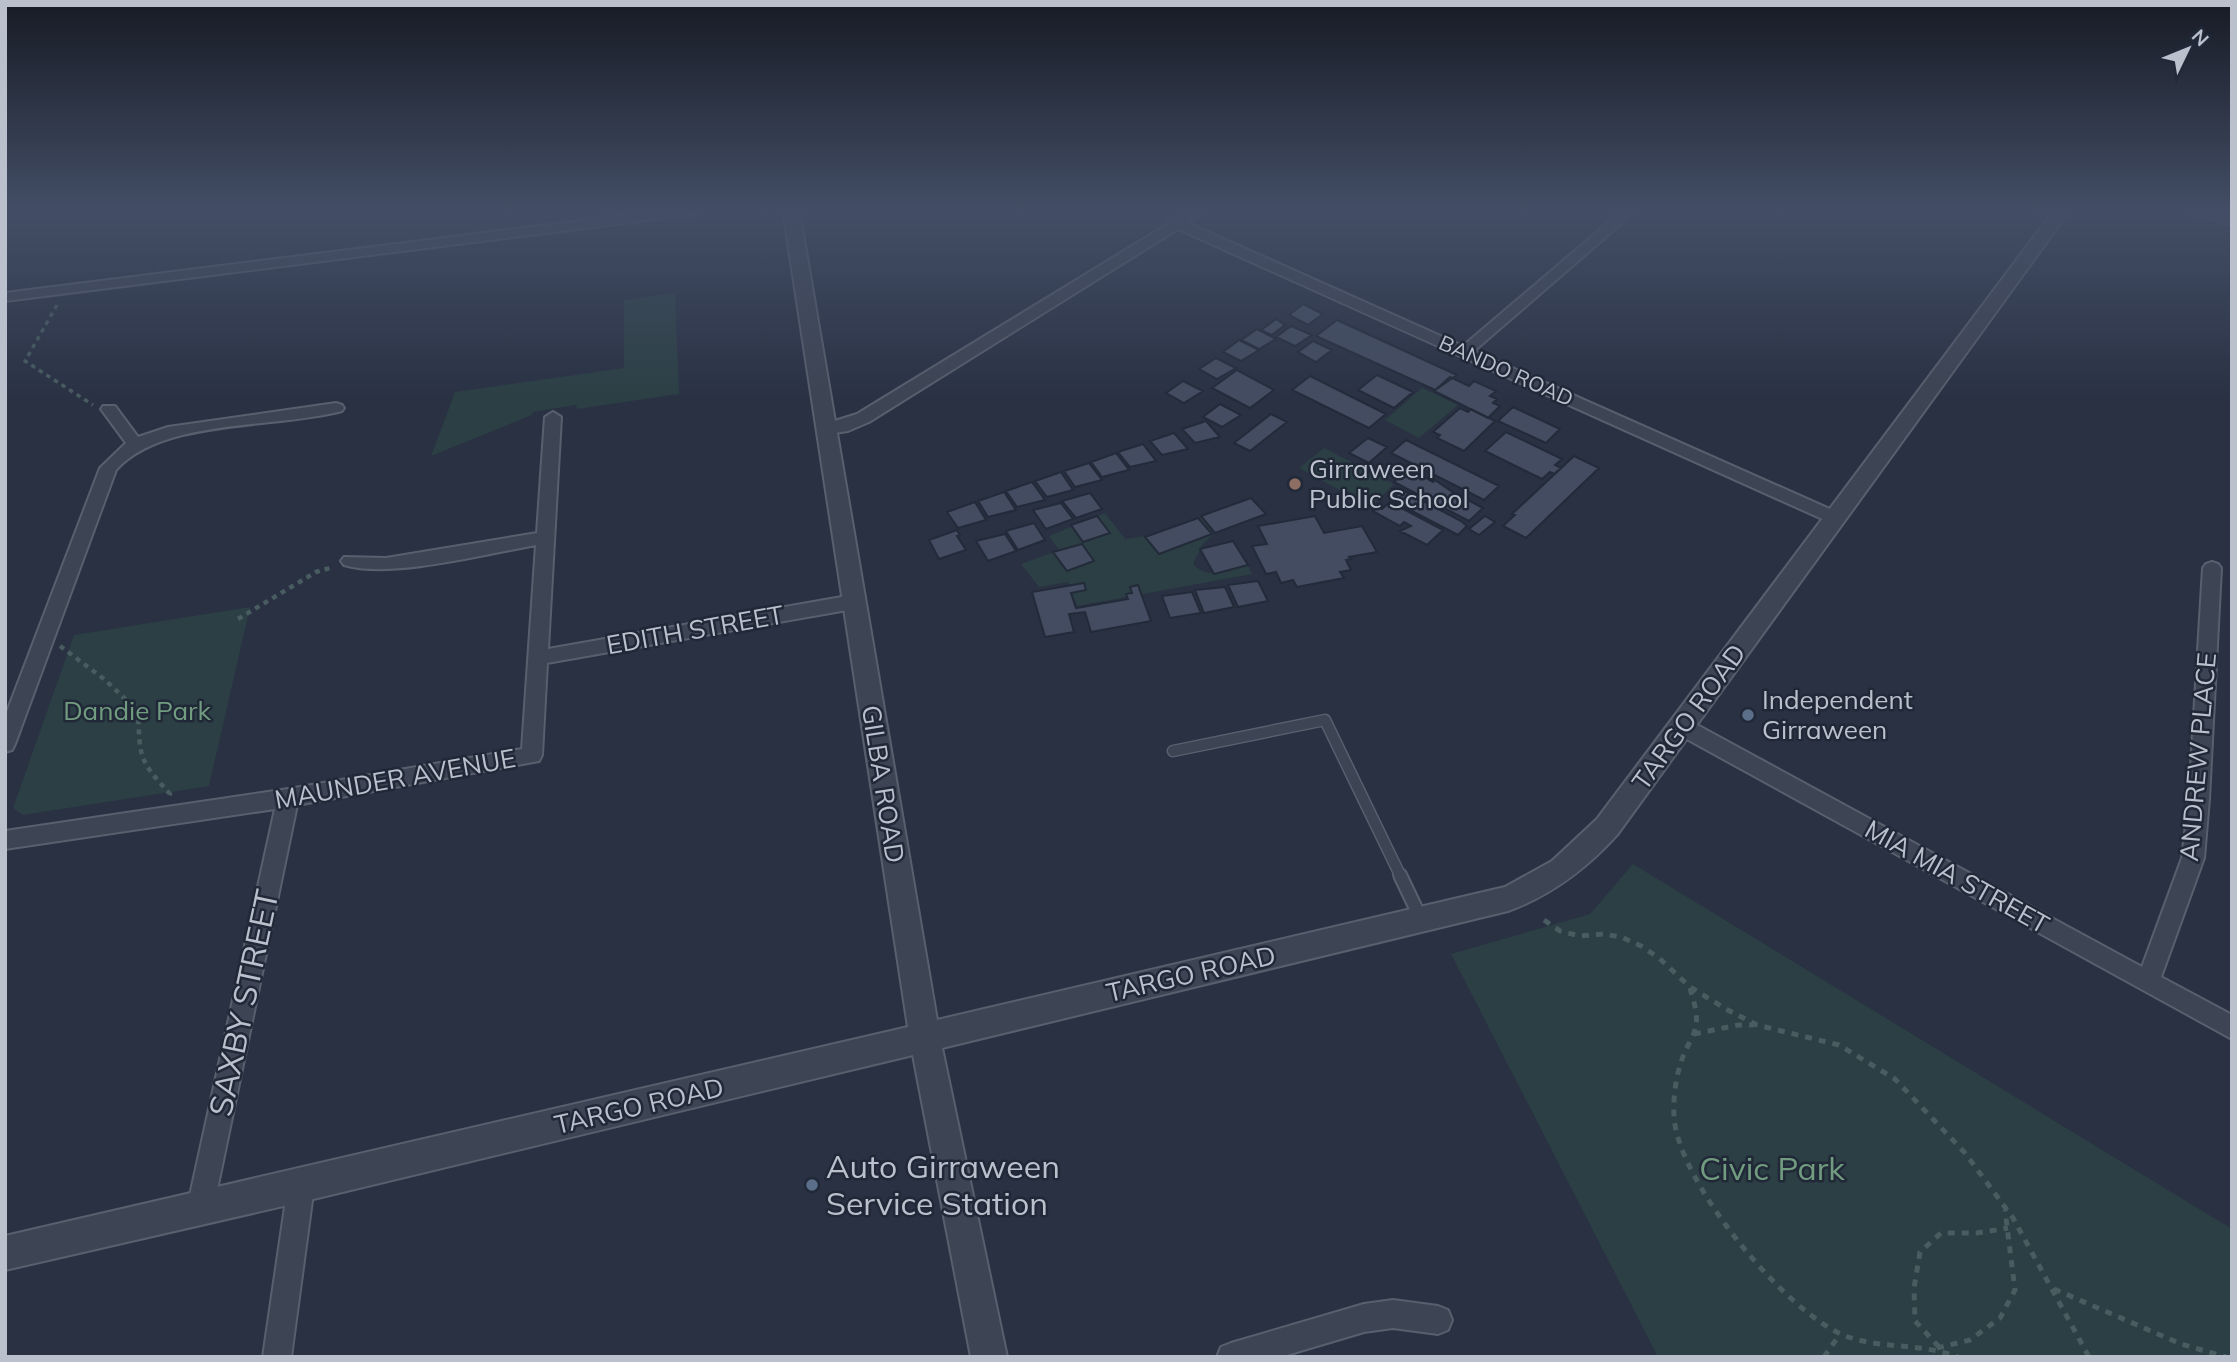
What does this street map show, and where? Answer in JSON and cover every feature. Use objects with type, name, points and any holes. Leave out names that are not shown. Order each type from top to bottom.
[{"type":"street","points":[[5,297],[191,274]]},
{"type":"street","name":"GILBA ROAD","points":[[802,274],[925,1038],[989,1357]]},
{"type":"street","points":[[828,429],[863,418],[1098,274]]},
{"type":"street","name":"BANDO ROAD","points":[[1289,274],[1835,518]]},
{"type":"street","points":[[1464,352],[1556,274]]},
{"type":"street","name":"TARGO ROAD","points":[[5,1253],[301,1186],[1508,899],[1536,887],[1567,868],[1607,827],[2015,274]]},
{"type":"street","points":[[5,744],[108,468],[121,452],[135,443],[168,432],[336,408]]},
{"type":"street","points":[[109,409],[135,443]]},
{"type":"street","name":"MAUNDER AVENUE","points":[[5,840],[288,798],[532,755],[553,417]]},
{"type":"street","points":[[350,561],[386,564],[544,538]]},
{"type":"street","name":"ANDREW PLACE","points":[[2148,981],[2193,858],[2212,568]]},
{"type":"street","name":"EDITH STREET","points":[[537,657],[853,602]]},
{"type":"street","name":"MIA MIA STREET","points":[[1681,726],[2232,1028]]},
{"type":"street","name":"SAXBY STREET","points":[[200,1209],[288,798]]},
{"type":"street","points":[[277,1357],[301,1186]]},
{"type":"street","points":[[1231,1357],[1364,1318],[1392,1314],[1438,1321]]},
{"type":"lane","points":[[1173,751],[1325,720],[1421,919]]},
{"type":"path","points":[[59,301],[25,361],[90,404],[109,409]]},
{"type":"path","points":[[238,619],[316,572],[350,561]]},
{"type":"path","points":[[45,636],[104,679],[138,711],[140,756],[149,771],[170,794],[154,797],[145,819]]},
{"type":"path","points":[[1544,920],[1560,931],[1580,936],[1603,934],[1621,937],[1641,946],[1659,958],[1690,987],[1757,1025]]},
{"type":"path","points":[[1690,987],[1696,1008],[1696,1029],[1675,1081],[1675,1128],[1687,1163],[1713,1207],[1768,1275],[1811,1314],[1840,1334],[1936,1348],[1958,1357]]},
{"type":"path","points":[[1693,1034],[1738,1025],[1757,1025],[1839,1045],[1895,1079],[1965,1153],[2005,1208],[2089,1357]]},
{"type":"path","points":[[1936,1348],[1970,1340],[2000,1318],[2015,1290],[2005,1208]]},
{"type":"path","points":[[1936,1348],[1914,1321],[1914,1288],[1920,1252],[1941,1233],[1977,1233],[2008,1228]]},
{"type":"path","points":[[2053,1289],[2108,1315],[2181,1344],[2226,1357]]},
{"type":"path","points":[[1824,1357],[1840,1334]]},
{"type":"green space","points":[[675,293],[679,394],[577,409],[576,405],[533,412],[532,415],[431,456],[455,392],[624,368],[624,300]]},
{"type":"green space","points":[[1422,388],[1458,405],[1419,438],[1385,420]]},
{"type":"green space","points":[[1324,448],[1394,484],[1371,507],[1299,468]]},
{"type":"green space","points":[[1105,513],[1125,539],[1145,536],[1201,518],[1214,534],[1202,545],[1193,564],[1212,573],[1248,565],[1252,574],[1077,606],[1072,593],[1086,590],[1084,583],[1069,585],[1068,582],[1039,587],[1021,564],[1059,550],[1049,536]]},
{"type":"green space","name":"Dandie Park","points":[[250,607],[209,786],[23,815],[13,808],[74,635]]},
{"type":"green space","name":"Civic Park","points":[[1633,864],[2232,1229],[2232,1357],[1658,1357],[1451,954],[1590,914]]},
{"type":"building","points":[[1303,304],[1323,314],[1308,325],[1289,315]]},
{"type":"building","points":[[1276,319],[1285,325],[1272,335],[1261,330]]},
{"type":"building","points":[[1337,320],[1457,375],[1435,390],[1316,336]]},
{"type":"building","points":[[1291,326],[1312,335],[1295,346],[1276,337]]},
{"type":"building","points":[[1257,329],[1276,339],[1259,349],[1241,340]]},
{"type":"building","points":[[1239,340],[1259,350],[1241,361],[1223,352]]},
{"type":"building","points":[[1313,341],[1332,350],[1316,362],[1298,352]]},
{"type":"building","points":[[1216,358],[1236,368],[1217,379],[1199,369]]},
{"type":"building","points":[[1237,370],[1274,390],[1250,408],[1212,388]]},
{"type":"building","points":[[1377,375],[1413,392],[1394,408],[1358,390]]},
{"type":"building","points":[[1310,376],[1386,414],[1369,428],[1292,390]]},
{"type":"building","points":[[1450,377],[1469,386],[1474,381],[1496,391],[1490,396],[1497,399],[1493,403],[1500,406],[1488,418],[1434,391]]},
{"type":"building","points":[[1183,381],[1203,391],[1184,403],[1166,393]]},
{"type":"building","points":[[1220,404],[1241,415],[1222,427],[1203,417]]},
{"type":"building","points":[[1513,407],[1560,429],[1546,443],[1498,421]]},
{"type":"building","points":[[1460,408],[1468,412],[1471,409],[1495,421],[1464,451],[1437,438],[1440,435],[1433,432]]},
{"type":"building","points":[[1271,414],[1287,422],[1250,451],[1234,443]]},
{"type":"building","points":[[1206,421],[1220,437],[1195,443],[1182,429]]},
{"type":"building","points":[[1506,432],[1562,459],[1555,465],[1561,468],[1542,479],[1485,451]]},
{"type":"building","points":[[1174,433],[1188,449],[1162,455],[1150,441]]},
{"type":"building","points":[[1368,438],[1387,447],[1369,463],[1349,453]]},
{"type":"building","points":[[1406,440],[1499,486],[1484,500],[1391,453]]},
{"type":"building","points":[[1143,444],[1156,461],[1130,467],[1118,452]]},
{"type":"building","points":[[1116,453],[1129,470],[1102,477],[1091,462]]},
{"type":"building","points":[[1574,456],[1599,468],[1526,538],[1503,526],[1515,515],[1512,514]]},
{"type":"building","points":[[1089,463],[1102,480],[1075,487],[1064,471]]},
{"type":"building","points":[[1409,468],[1433,482],[1435,480],[1457,495],[1466,496],[1464,498],[1483,508],[1469,521],[1394,482]]},
{"type":"building","points":[[1061,472],[1073,490],[1047,497],[1035,481]]},
{"type":"building","points":[[1032,482],[1045,500],[1017,507],[1006,491]]},
{"type":"building","points":[[1402,490],[1467,526],[1458,535],[1391,500]]},
{"type":"building","points":[[1004,492],[1016,510],[988,517],[978,501]]},
{"type":"building","points":[[1090,493],[1102,509],[1076,518],[1062,501]]},
{"type":"building","points":[[1251,498],[1266,514],[1215,533],[1201,516]]},
{"type":"building","points":[[975,502],[986,520],[958,528],[947,512]]},
{"type":"building","points":[[1390,502],[1443,530],[1427,545],[1400,531],[1411,526],[1404,522],[1400,526],[1373,511],[1378,507],[1382,509]]},
{"type":"building","points":[[1061,503],[1073,519],[1046,529],[1033,510]]},
{"type":"building","points":[[1097,516],[1110,533],[1083,542],[1071,525]]},
{"type":"building","points":[[1315,516],[1324,533],[1362,526],[1377,552],[1349,557],[1351,559],[1346,560],[1351,570],[1340,572],[1344,578],[1297,587],[1293,580],[1281,583],[1276,572],[1266,574],[1252,546],[1267,544],[1258,526]]},
{"type":"building","points":[[1485,516],[1495,522],[1479,535],[1469,529]]},
{"type":"building","points":[[1198,518],[1212,534],[1159,554],[1145,537]]},
{"type":"building","points":[[1034,523],[1045,540],[1018,550],[1006,531]]},
{"type":"building","points":[[957,530],[960,535],[957,536],[966,550],[939,559],[929,540]]},
{"type":"building","points":[[1005,534],[1016,551],[988,561],[976,541]]},
{"type":"building","points":[[1233,541],[1248,565],[1214,574],[1200,549]]},
{"type":"building","points":[[1082,544],[1094,561],[1067,571],[1053,552]]},
{"type":"building","points":[[1258,581],[1268,601],[1238,607],[1228,585]]},
{"type":"building","points":[[1084,583],[1086,590],[1071,593],[1076,608],[1128,599],[1126,594],[1132,593],[1130,587],[1138,585],[1151,621],[1091,632],[1085,612],[1069,614],[1074,632],[1045,637],[1032,592]]},
{"type":"building","points":[[1225,587],[1234,607],[1204,613],[1195,590]]},
{"type":"building","points":[[1192,592],[1201,613],[1170,618],[1162,596]]},
{"type":"place","name":"Girraween Public School","points":[[1295,484]]},
{"type":"place","name":"Independent Girraween","points":[[1748,715]]},
{"type":"place","name":"Auto Girraween Service Station","points":[[812,1185]]}]
